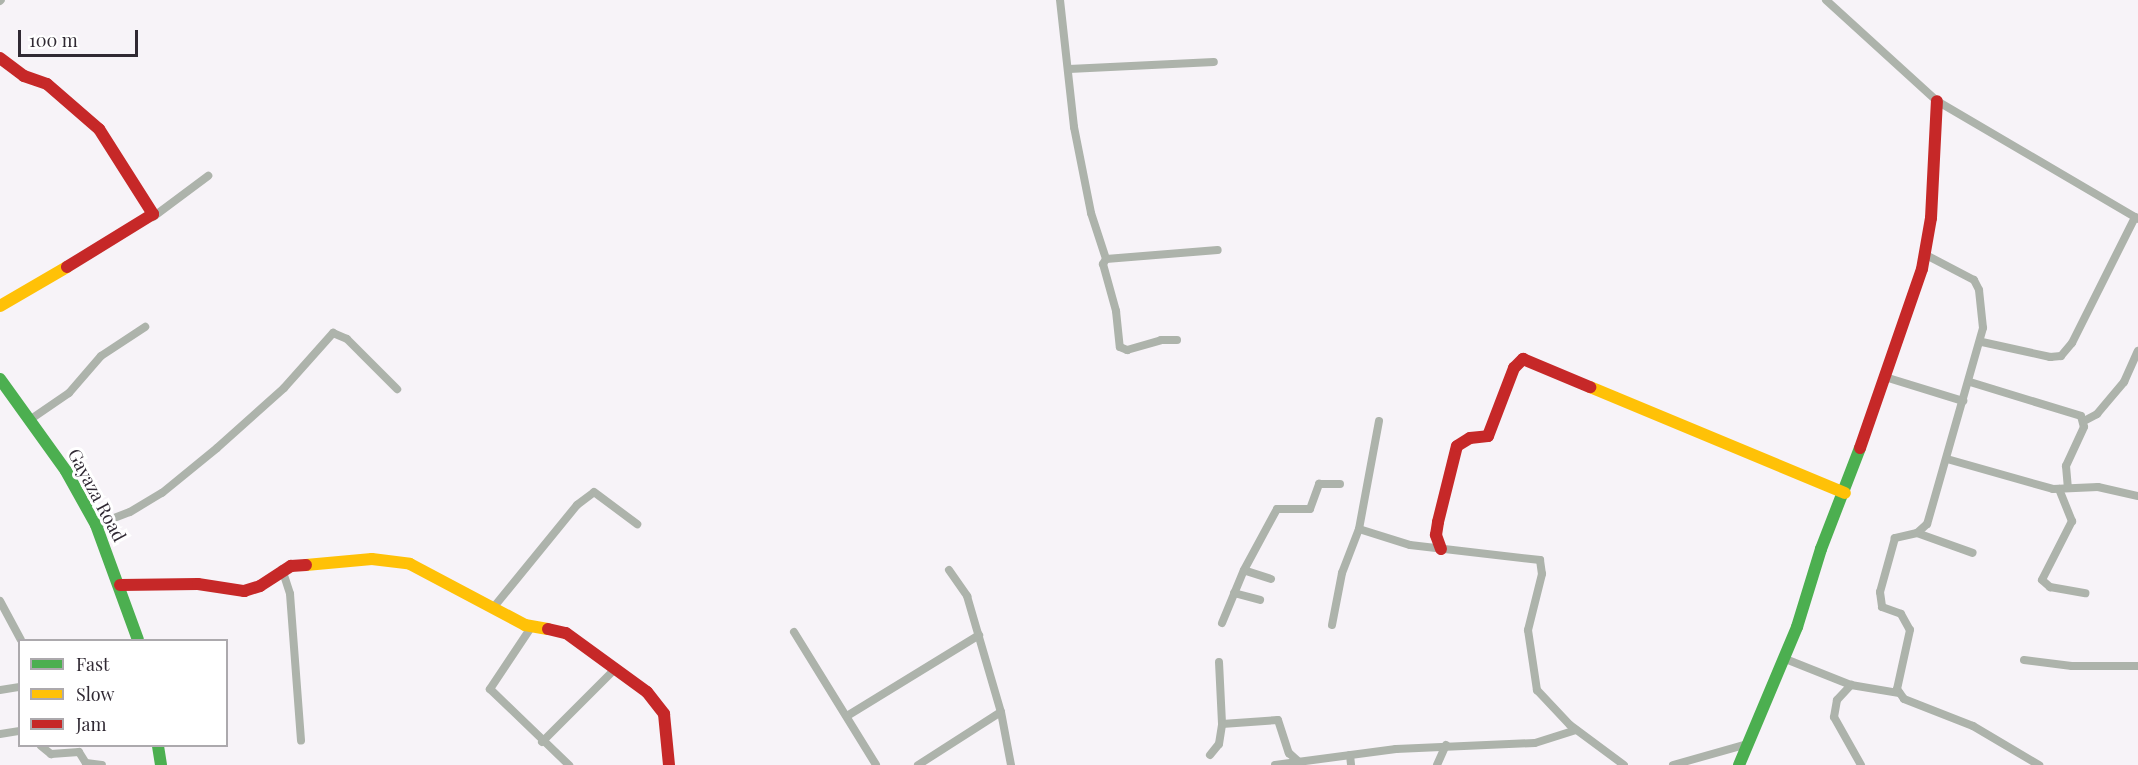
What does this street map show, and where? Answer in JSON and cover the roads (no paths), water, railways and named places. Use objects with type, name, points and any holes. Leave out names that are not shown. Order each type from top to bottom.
[{"type":"street","points":[[1060,0],[1079,152],[1091,213],[1106,259],[1103,264],[1116,312],[1120,347],[1127,351],[1161,340],[1177,340]]},
{"type":"street","points":[[1826,0],[1937,101],[2136,218],[2072,343],[2061,356],[2050,357],[1982,342]]},
{"type":"street","points":[[0,58],[24,76],[47,84],[99,129],[153,217]]},
{"type":"street","points":[[1069,69],[1214,62]]},
{"type":"street","points":[[1739,765],[1783,658],[1845,493],[1926,255],[1937,101]]},
{"type":"street","points":[[0,306],[153,217],[208,176]]},
{"type":"street","points":[[1106,259],[1218,250]]},
{"type":"street","points":[[1926,255],[1974,280],[1979,290],[1982,342],[1927,524],[1917,533],[1895,538],[1878,598],[1882,607],[1901,614],[1908,625],[1897,683],[1899,693],[1904,699],[1974,726],[2039,765]]},
{"type":"street","points":[[31,419],[69,393],[100,356],[145,327]]},
{"type":"street","points":[[96,525],[130,512],[162,493],[284,388],[333,333],[347,339],[397,389]]},
{"type":"street","points":[[2085,593],[2050,587],[2043,580],[2072,521],[2064,489],[2066,466],[2084,421],[2097,414],[2124,382],[2138,351]]},
{"type":"street","points":[[1441,549],[1436,535],[1438,522],[1457,446],[1470,438],[1488,436],[1521,359],[1845,493]]},
{"type":"street","points":[[1885,377],[1963,401]]},
{"type":"street","name":"Gayaza Road","points":[[0,379],[31,419],[66,471],[96,525],[120,585],[138,639]]},
{"type":"street","points":[[1970,382],[2067,411],[2084,421]]},
{"type":"street","points":[[1332,626],[1342,573],[1359,529],[1379,421]]},
{"type":"street","points":[[1947,459],[2064,489],[2098,487],[2138,496]]},
{"type":"street","points":[[1222,623],[1244,570],[1277,509],[1310,509],[1319,484],[1341,484]]},
{"type":"street","points":[[493,608],[577,505],[594,492],[637,524]]},
{"type":"street","points":[[1359,529],[1383,538],[1441,549],[1539,560],[1542,574],[1528,630],[1531,670],[1545,703],[1576,730],[1624,765]]},
{"type":"street","points":[[1917,533],[1973,552]]},
{"type":"street","points":[[120,585],[198,584],[244,591],[266,583],[282,569],[392,560],[417,568],[532,626],[566,633],[647,692],[664,714],[669,765]]},
{"type":"street","points":[[282,569],[290,594],[301,741]]},
{"type":"street","points":[[948,570],[967,596],[1001,712],[1011,765]]},
{"type":"street","points":[[1244,570],[1271,579]]},
{"type":"street","points":[[1234,593],[1260,600]]},
{"type":"street","points":[[0,601],[20,639]]},
{"type":"street","points":[[532,626],[490,689],[542,742],[569,765]]},
{"type":"street","points":[[794,632],[876,765]]},
{"type":"street","points":[[847,716],[979,635]]},
{"type":"street","points":[[1783,658],[1851,685],[1899,693]]},
{"type":"street","points":[[2024,660],[2072,666],[2138,666]]},
{"type":"street","points":[[1210,755],[1219,744],[1222,724],[1219,662]]},
{"type":"street","points":[[542,742],[616,668]]},
{"type":"street","points":[[1851,685],[1837,700],[1834,717],[1861,765]]},
{"type":"street","points":[[0,690],[18,687]]},
{"type":"street","points":[[918,765],[1001,712]]},
{"type":"street","points":[[1222,724],[1278,720],[1289,753],[1298,761]]},
{"type":"street","points":[[1275,765],[1446,745],[1535,742],[1576,730]]},
{"type":"street","points":[[0,734],[18,731]]},
{"type":"street","points":[[1673,765],[1747,744]]},
{"type":"street","points":[[1437,765],[1446,745]]},
{"type":"street","points":[[41,747],[51,754],[79,752],[86,763],[102,765]]},
{"type":"street","points":[[158,747],[161,765]]},
{"type":"street","points":[[1350,755],[1351,765]]}]
